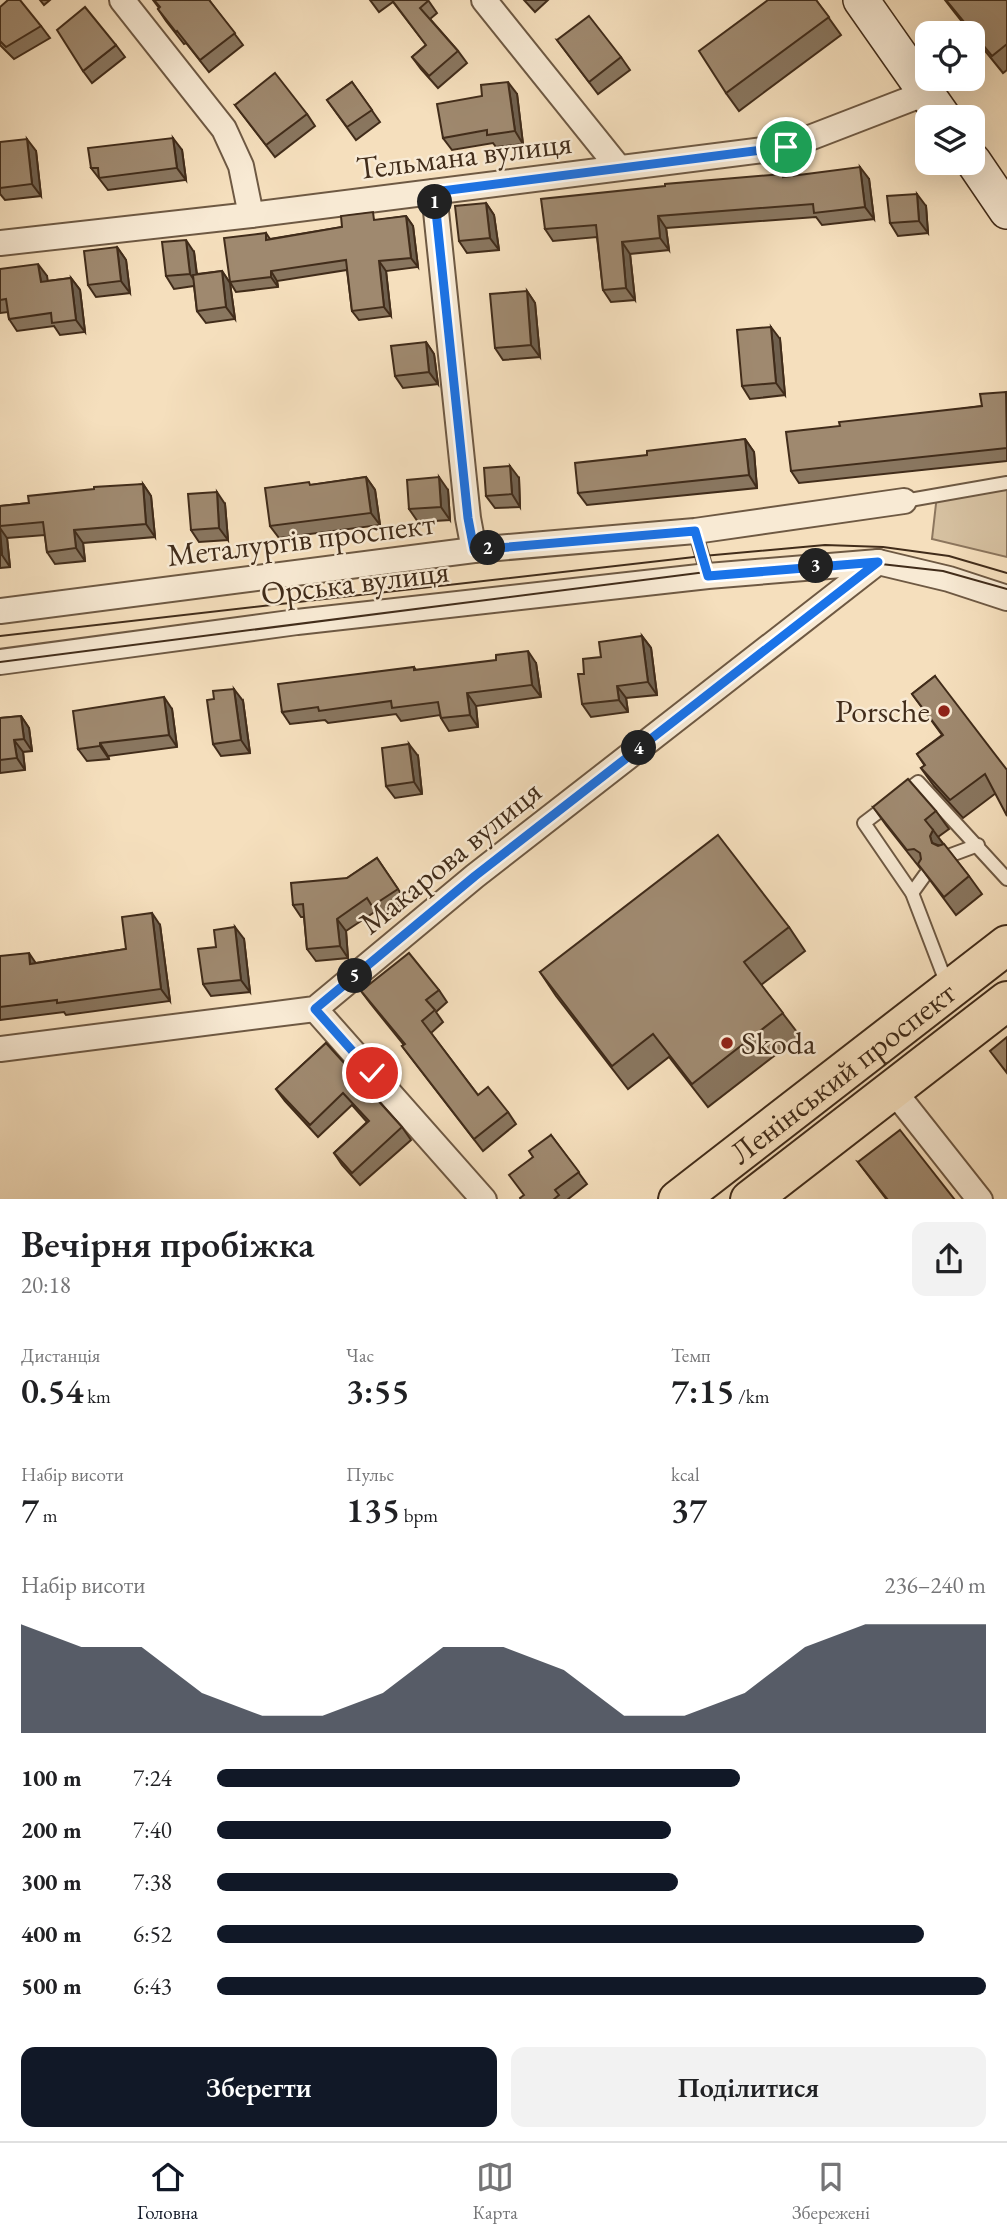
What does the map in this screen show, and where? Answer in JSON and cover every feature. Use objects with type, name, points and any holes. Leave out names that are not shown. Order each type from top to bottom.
[{"type":"main road","points":[[861,0],[935,105]]},
{"type":"main road","points":[[983,175],[1007,211]]},
{"type":"main road","name":"Ленінський проспект","points":[[678,1199],[1007,945]]},
{"type":"main road","name":"Ленінський проспект","points":[[750,1199],[1007,1001]]},
{"type":"street","points":[[122,0],[224,129],[241,166],[251,215]]},
{"type":"street","points":[[484,0],[619,168]]},
{"type":"street","name":"Тельмана вулиця","points":[[0,243],[251,215],[786,147],[915,111]]},
{"type":"street","points":[[434,192],[468,518],[474,550]]},
{"type":"street","name":"Металургів проспект","points":[[0,611],[474,550],[695,531],[904,501]]},
{"type":"street","name":"Орська вулиця","points":[[0,662],[296,622],[708,576],[878,562],[949,579],[1007,598]]},
{"type":"street","name":"Макарова вулиця","points":[[315,1009],[475,876],[878,562]]},
{"type":"street","points":[[0,1049],[315,1009],[484,1199]]},
{"type":"street","points":[[893,1090],[980,1199]]},
{"type":"lane","points":[[904,501],[1007,484]]},
{"type":"lane","points":[[695,531],[708,576]]},
{"type":"lane","points":[[948,989],[912,893],[864,823],[918,782],[1007,879]]},
{"type":"lane","points":[[951,855],[978,845]]},
{"type":"lane","points":[[912,893],[925,875]]},
{"type":"shaded area","points":[[1007,487],[1007,557],[932,539],[937,495]]},
{"type":"building","points":[[8,0],[20,0],[41,26],[6,47],[0,41],[0,7]]},
{"type":"building","points":[[154,0],[209,0],[235,33],[200,60],[158,9],[160,7]]},
{"type":"building","points":[[392,0],[428,0],[420,8],[458,51],[429,76],[412,57],[426,45]]},
{"type":"building","points":[[768,0],[816,0],[829,17],[726,93],[699,51]]},
{"type":"building","points":[[946,0],[1007,0],[1007,44],[992,56],[985,47],[985,21],[963,21]]},
{"type":"building","points":[[85,7],[116,45],[83,71],[57,30]]},
{"type":"building","points":[[589,16],[621,57],[589,82],[557,40]]},
{"type":"building","points":[[275,73],[307,114],[266,145],[235,105]]},
{"type":"building","points":[[352,82],[372,110],[347,127],[327,100]]},
{"type":"building","points":[[508,82],[515,131],[487,135],[487,130],[443,138],[437,104],[482,96],[481,85]]},
{"type":"building","points":[[173,138],[177,168],[99,178],[98,168],[91,168],[88,148]]},
{"type":"building","points":[[27,139],[32,184],[0,188],[0,142]]},
{"type":"building","points":[[860,167],[865,207],[814,213],[813,204],[658,216],[660,238],[622,242],[626,288],[603,290],[596,225],[545,229],[541,199],[665,184],[783,174],[783,177]]},
{"type":"building","points":[[917,194],[919,221],[890,223],[887,196]]},
{"type":"building","points":[[486,203],[490,238],[459,241],[455,206]]},
{"type":"building","points":[[373,212],[374,220],[406,216],[411,258],[379,261],[384,307],[352,311],[346,260],[271,271],[271,277],[230,282],[224,238],[266,233],[266,240],[342,227],[341,216]]},
{"type":"building","points":[[186,240],[190,274],[166,276],[162,242]]},
{"type":"building","points":[[117,247],[121,281],[88,285],[84,251]]},
{"type":"building","points":[[38,264],[41,282],[71,278],[76,320],[52,323],[51,313],[9,319],[6,299],[0,300],[0,269]]},
{"type":"building","points":[[222,271],[226,307],[197,311],[193,275]]},
{"type":"building","points":[[527,291],[531,345],[495,348],[490,294]]},
{"type":"building","points":[[771,327],[776,383],[742,386],[737,330]]},
{"type":"building","points":[[426,342],[429,372],[395,376],[391,346]]},
{"type":"building","points":[[1006,392],[1007,448],[791,471],[786,432],[840,426],[839,422],[982,406],[980,394]]},
{"type":"building","points":[[745,439],[749,475],[578,493],[575,463],[647,455],[647,451]]},
{"type":"building","points":[[510,466],[512,494],[486,496],[484,468]]},
{"type":"building","points":[[366,477],[371,513],[270,526],[265,488]]},
{"type":"building","points":[[439,477],[441,507],[409,509],[407,480]]},
{"type":"building","points":[[143,484],[146,524],[74,530],[76,548],[47,552],[43,522],[0,526],[0,506],[29,503],[28,496],[94,487]]},
{"type":"building","points":[[217,492],[219,528],[191,530],[188,494]]},
{"type":"building","points":[[642,636],[648,682],[617,686],[619,700],[582,704],[578,674],[584,674],[583,659],[601,657],[599,642]]},
{"type":"building","points":[[528,651],[532,685],[467,693],[470,715],[441,718],[438,702],[392,708],[391,701],[319,711],[318,707],[282,712],[278,684],[496,660],[496,655]]},
{"type":"building","points":[[935,676],[1007,770],[1007,816],[985,774],[950,800],[921,768],[925,765],[917,754],[943,735],[912,694]]},
{"type":"building","points":[[234,689],[241,740],[213,744],[207,700],[214,699],[213,691]]},
{"type":"building","points":[[164,697],[169,735],[100,743],[100,746],[78,749],[73,711]]},
{"type":"building","points":[[21,716],[24,739],[14,740],[17,758],[0,760],[0,718]]},
{"type":"building","points":[[409,744],[414,782],[386,786],[382,748]]},
{"type":"building","points":[[908,779],[936,811],[925,820],[933,830],[930,836],[932,843],[938,846],[944,844],[969,876],[944,897],[918,864],[920,853],[914,849],[907,850],[873,807]]},
{"type":"building","points":[[718,835],[789,927],[744,962],[783,1013],[692,1084],[653,1034],[612,1066],[540,972]]},
{"type":"building","points":[[377,858],[398,889],[372,906],[367,898],[337,919],[340,946],[307,949],[303,904],[293,905],[291,883],[347,878]]},
{"type":"building","points":[[152,913],[161,989],[57,1003],[57,1000],[0,1007],[0,956],[29,953],[30,964],[126,949],[122,917]]},
{"type":"building","points":[[235,927],[241,980],[203,984],[198,949],[216,947],[214,930]]},
{"type":"building","points":[[409,953],[439,990],[426,1000],[435,1010],[422,1021],[478,1095],[488,1087],[508,1112],[474,1139],[402,1046],[405,1044],[361,991]]},
{"type":"building","points":[[1007,1037],[1007,1073],[990,1051]]},
{"type":"building","points":[[326,1043],[402,1127],[352,1173],[334,1153],[369,1121],[343,1093],[310,1125],[276,1089]]},
{"type":"building","points":[[900,1130],[954,1199],[887,1199],[858,1162]]},
{"type":"building","points":[[551,1135],[579,1172],[555,1190],[559,1195],[554,1199],[520,1199],[524,1195],[509,1175],[533,1157],[529,1151]]},
{"type":"tram line","points":[[0,636],[703,556],[825,545],[883,547],[949,556],[1007,573]]},
{"type":"tram line","points":[[0,662],[706,572],[827,562],[881,564],[943,571],[1007,589]]},
{"type":"place","name":"Porsche","points":[[944,711]]},
{"type":"place","name":"Skoda","points":[[727,1043]]},
{"type":"route","points":[[372,1073],[315,1009],[475,876],[878,562],[708,576],[695,531],[474,550],[468,518],[434,192],[786,147]]}]
